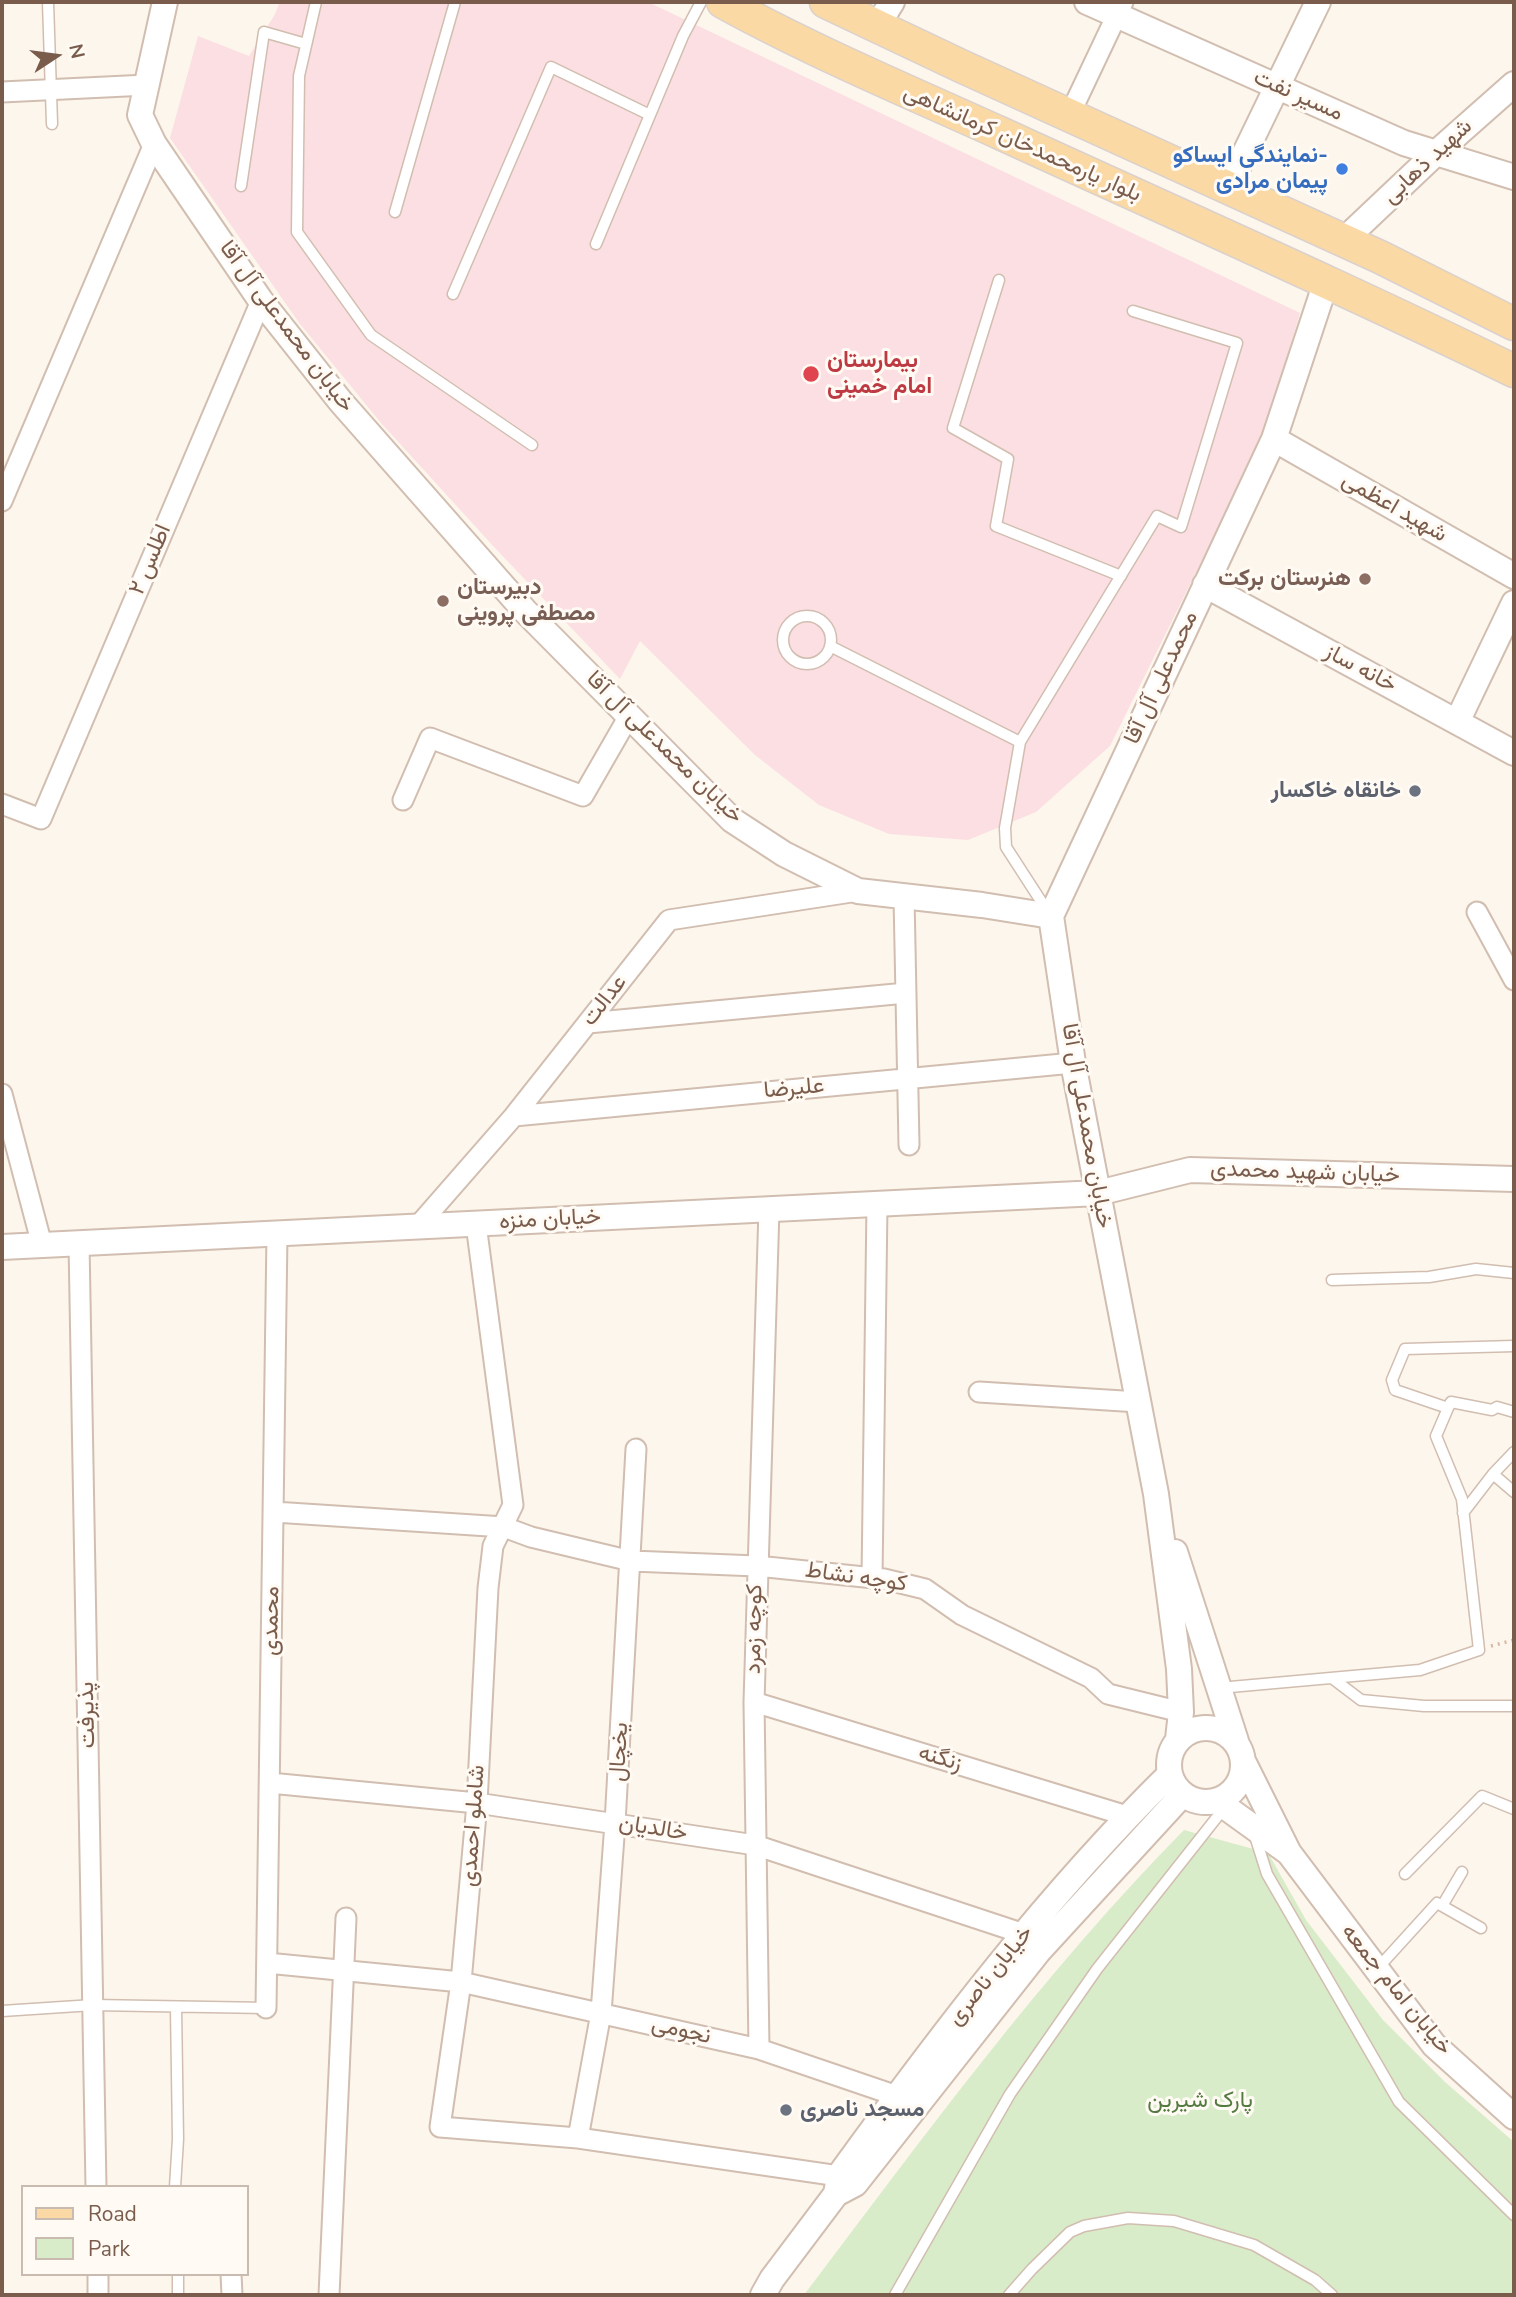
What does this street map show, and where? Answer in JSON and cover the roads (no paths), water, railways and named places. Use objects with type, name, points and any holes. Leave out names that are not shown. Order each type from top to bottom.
[{"type":"main road","name":"بلوار یارمحمدخان کرمانشاهی","points":[[723,2],[858,69],[1379,305],[1514,371]]},
{"type":"main road","points":[[792,38],[817,27],[819,20],[812,2]]},
{"type":"main road","name":"بلوار یارمحمدخان کرمانشاهی","points":[[826,2],[885,14],[1069,116],[1344,240],[1514,324]]},
{"type":"main road","points":[[858,69],[851,43],[860,32],[885,14]]},
{"type":"street","name":"خیابان محمدعلی آل آقا","points":[[166,2],[140,115],[154,144],[261,301],[341,402],[525,611],[732,820],[785,854],[858,891],[1051,916],[1073,1063],[1156,1494],[1179,1669],[1181,1712],[1178,1740]]},
{"type":"street","name":"مسیر نفت","points":[[1087,2],[1120,9],[1277,86],[1404,143],[1514,177]]},
{"type":"street","points":[[1228,188],[1318,2]]},
{"type":"street","points":[[1069,116],[1120,9]]},
{"type":"street","name":"شهید ذهابی","points":[[1344,240],[1514,84]]},
{"type":"street","points":[[2,92],[147,85]]},
{"type":"street","points":[[2,501],[154,144]]},
{"type":"street","name":"محمدعلی آل آقا","points":[[1051,916],[1274,439],[1326,282]]},
{"type":"street","name":"اطلس ۲","points":[[2,804],[41,819],[261,301]]},
{"type":"street","name":"شهید اعظمی","points":[[1274,439],[1514,576]]},
{"type":"street","name":"خانه ساز","points":[[1205,585],[1514,753]]},
{"type":"street","points":[[1457,722],[1514,603]]},
{"type":"street","points":[[403,800],[430,738],[583,796],[629,716]]},
{"type":"street","name":"عدالت","points":[[417,1227],[514,1116],[669,920],[858,891]]},
{"type":"street","points":[[904,897],[909,1145]]},
{"type":"street","points":[[1477,912],[1513,974]]},
{"type":"street","points":[[588,1023],[906,993]]},
{"type":"street","name":"علیرضا","points":[[514,1116],[1073,1063]]},
{"type":"street","points":[[2,1094],[42,1245]]},
{"type":"street","name":"خیابان شهید محمدی","points":[[1098,1193],[1190,1170],[1514,1179]]},
{"type":"street","name":"خیابان منزه","points":[[2,1247],[1098,1193]]},
{"type":"street","points":[[872,1578],[877,1204]]},
{"type":"street","name":"کوچه زمرد","points":[[759,2049],[754,1702],[769,1209]]},
{"type":"street","name":"شاملو احمدی","points":[[476,1224],[513,1505],[493,1546],[488,1588],[477,1803],[461,1982],[440,2127],[578,2138]]},
{"type":"street","name":"محمدی","points":[[266,2008],[277,1234]]},
{"type":"street","name":"پذیرفت","points":[[79,1243],[96,2185]]},
{"type":"street","points":[[979,1392],[1139,1402]]},
{"type":"street","name":"یخچال","points":[[578,2138],[601,2013],[615,1823],[636,1449]]},
{"type":"street","name":"خیابان محمدعلی آل آقا","points":[[1156,1494],[1240,1752]]},
{"type":"street","name":"کوچه نشاط","points":[[274,1512],[504,1527],[631,1560],[757,1566],[872,1578],[925,1589],[962,1615],[1091,1678],[1108,1694],[1181,1712]]},
{"type":"street","name":"زنگنه","points":[[754,1702],[1127,1816]]},
{"type":"street","points":[[1201,1727],[1226,1732],[1240,1752],[1243,1775],[1237,1787],[1222,1804],[1193,1800],[1176,1784],[1169,1761],[1178,1740],[1189,1731],[1201,1727]]},
{"type":"street","name":"خیابان امام جمعه","points":[[1240,1752],[1289,1853],[1434,2045],[1514,2118]]},
{"type":"street","name":"خالدیان","points":[[270,1783],[477,1803],[755,1845],[1024,1934]]},
{"type":"street","name":"خیابان ناصری","points":[[843,2185],[897,2096],[1024,1934],[1127,1816],[1176,1784]]},
{"type":"street","name":"خیابان ناصری","points":[[763,2295],[772,2279],[843,2185],[1176,1784]]},
{"type":"street","name":"خیابان امام جمعه","points":[[1222,1804],[1289,1853]]},
{"type":"street","points":[[329,2295],[346,1918]]},
{"type":"street","name":"نجومی","points":[[267,1964],[461,1982],[759,2049],[897,2096]]},
{"type":"street","points":[[578,2138],[843,2185]]},
{"type":"street","points":[[98,2276],[98,2295]]},
{"type":"street","points":[[231,2276],[232,2295]]},
{"type":"lane","points":[[48,2],[52,124]]},
{"type":"lane","points":[[316,2],[299,76],[297,232],[371,335],[532,445]]},
{"type":"lane","points":[[395,212],[455,2]]},
{"type":"lane","points":[[596,244],[683,36],[701,2]]},
{"type":"lane","points":[[241,186],[264,32],[306,44]]},
{"type":"lane","points":[[453,294],[551,67],[650,115]]},
{"type":"lane","points":[[999,280],[953,428],[1008,459],[996,526],[1121,576]]},
{"type":"lane","points":[[1051,916],[1006,847],[1005,828],[1020,742],[1157,516],[1181,527],[1237,342],[1133,311]]},
{"type":"lane","points":[[801,617],[817,618],[828,630],[830,646],[820,660],[804,664],[796,662],[785,650],[784,633],[793,620],[801,617]]},
{"type":"lane","points":[[830,646],[1020,742]]},
{"type":"lane","points":[[1332,1280],[1429,1277],[1476,1269],[1514,1273]]},
{"type":"lane","points":[[1448,1408],[1395,1390],[1392,1380],[1405,1349],[1514,1346]]},
{"type":"lane","points":[[1219,1688],[1420,1670],[1479,1650],[1462,1499],[1436,1436],[1451,1402],[1492,1410],[1497,1407],[1514,1412]]},
{"type":"lane","points":[[1463,1513],[1514,1452]]},
{"type":"lane","points":[[1493,1474],[1514,1492]]},
{"type":"lane","points":[[1332,1678],[1361,1700],[1424,1706],[1514,1706]]},
{"type":"lane","points":[[1405,1874],[1482,1796],[1514,1809]]},
{"type":"lane","points":[[895,2295],[1010,2094],[1097,1969],[1222,1804]]},
{"type":"lane","points":[[1251,1825],[1267,1874],[1399,2102],[1514,2215]]},
{"type":"lane","points":[[1442,1906],[1462,1872]]},
{"type":"lane","points":[[1377,1969],[1437,1903],[1481,1928]]},
{"type":"lane","points":[[2,2011],[93,2005],[266,2008]]},
{"type":"lane","points":[[175,2185],[178,2139],[176,2007]]},
{"type":"lane","points":[[1009,2295],[1070,2232],[1084,2226],[1128,2218],[1174,2221],[1254,2245],[1315,2280],[1332,2295]]},
{"type":"lane","points":[[178,2276],[178,2295]]},
{"type":"place","name":"نمایندگی ایساکو- پیمان مرادی","points":[[1342,169]]},
{"type":"place","name":"بیمارستان امام خمینی","points":[[811,374]]},
{"type":"place","name":"هنرستان برکت","points":[[1365,579]]},
{"type":"place","name":"دبیرستان مصطفی پروینی","points":[[443,601]]},
{"type":"place","name":"خانقاه خاکسار","points":[[1415,791]]},
{"type":"place","name":"مسجد ناصری","points":[[786,2110]]},
{"type":"park label","name":"پارک شیرین","points":[[1200,2101]]}]
